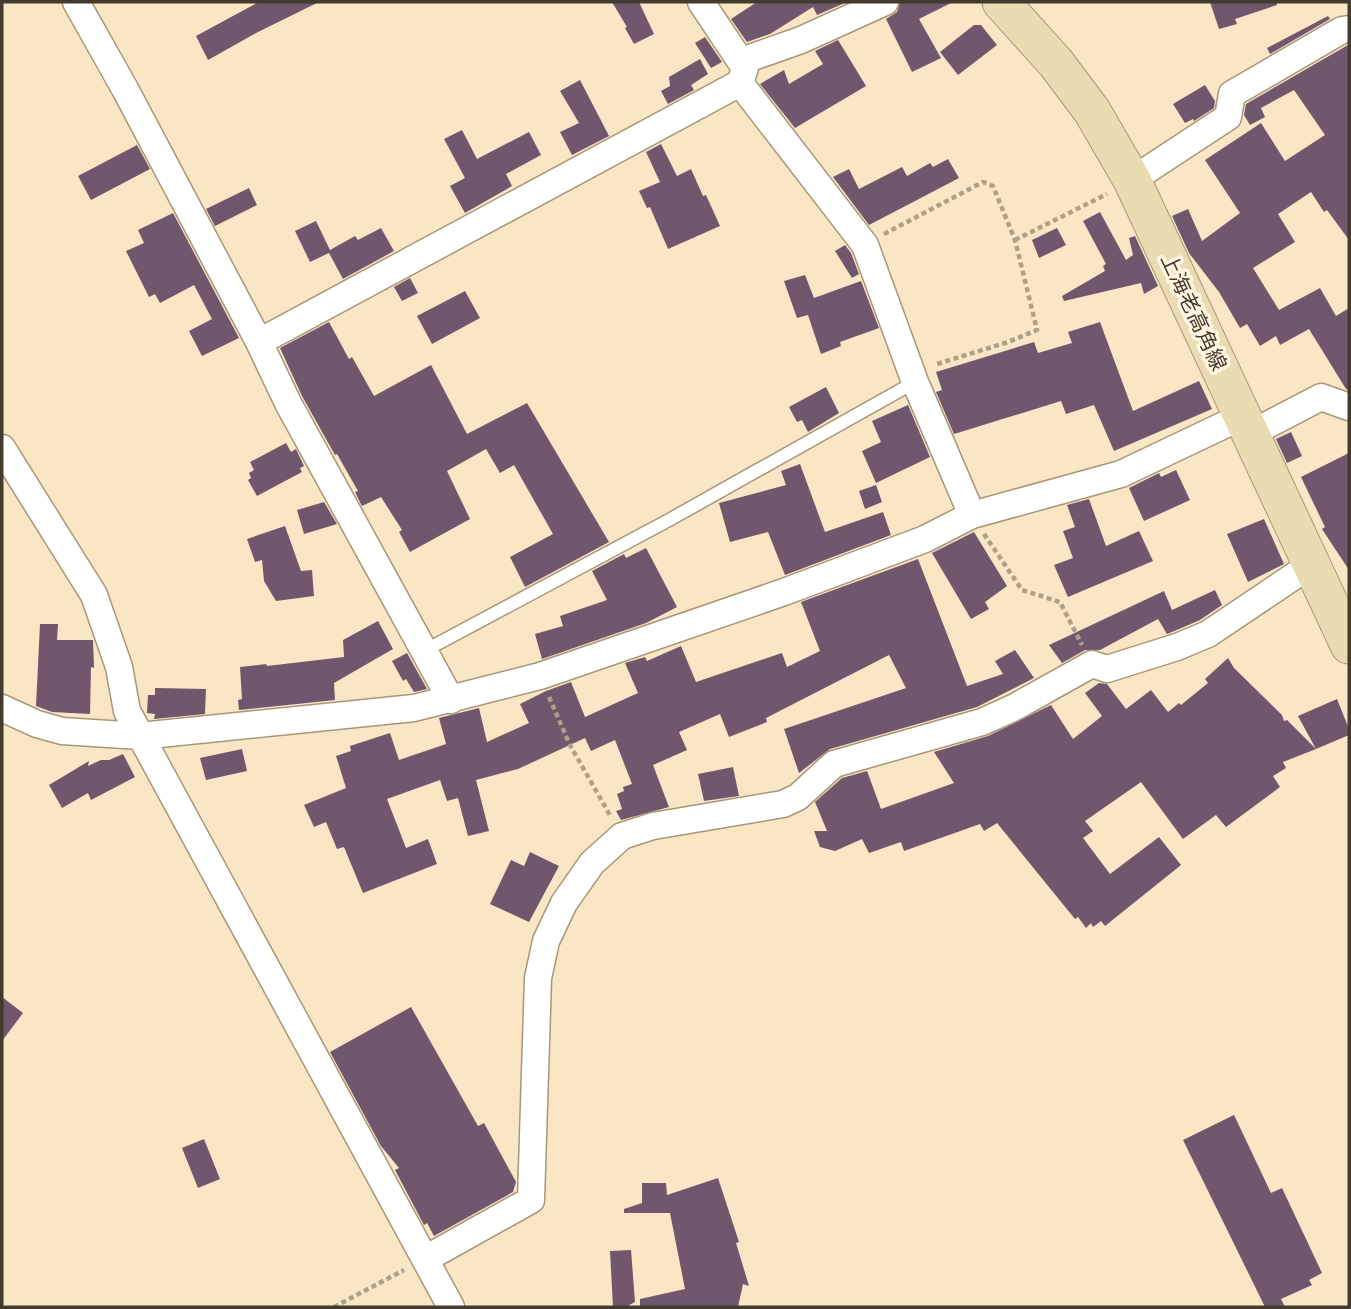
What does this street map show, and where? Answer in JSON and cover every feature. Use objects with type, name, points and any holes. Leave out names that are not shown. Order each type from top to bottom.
[{"type":"main road","name":"上海老高角線","points":[[1001,2],[1056,62],[1092,111],[1132,180],[1349,645]]},
{"type":"street","points":[[76,2],[125,89],[288,403],[451,700]]},
{"type":"street","points":[[701,2],[741,73],[864,245],[913,377],[972,515]]},
{"type":"street","points":[[258,342],[741,73],[750,58],[801,40],[885,2]]},
{"type":"street","points":[[1132,180],[1227,117],[1233,94],[1342,30],[1349,29]]},
{"type":"street","points":[[2,708],[37,724],[62,731],[140,736],[414,708],[451,700],[540,676],[797,587],[925,539],[972,515],[1121,474],[1321,397],[1349,407]]},
{"type":"street","points":[[2,448],[94,595],[119,667],[127,711],[427,1258],[451,1307]]},
{"type":"street","points":[[427,1258],[531,1200],[538,978],[546,941],[564,903],[592,863],[622,836],[653,826],[783,804],[798,797],[834,764],[982,722],[1093,664],[1107,669],[1177,647],[1208,634],[1312,564]]},
{"type":"lane","points":[[424,651],[669,520],[913,377]]},
{"type":"path","points":[[1016,240],[1102,198],[1132,180]]},
{"type":"path","points":[[864,245],[984,182],[993,186],[1016,240],[1037,330],[913,377]]},
{"type":"path","points":[[972,515],[1023,590],[1060,602],[1093,664]]},
{"type":"path","points":[[540,676],[570,745],[622,836]]},
{"type":"path","points":[[334,1307],[427,1258]]},
{"type":"building","points":[[259,2],[319,2],[208,60],[196,36]]},
{"type":"building","points":[[612,2],[639,2],[654,34],[634,44]]},
{"type":"building","points":[[757,2],[847,2],[817,15],[813,7],[770,34],[747,42],[731,19]]},
{"type":"building","points":[[900,2],[953,2],[919,19],[941,58],[912,72],[886,19],[897,12]]},
{"type":"building","points":[[1210,2],[1277,2],[1277,5],[1235,19],[1237,24],[1219,29]]},
{"type":"building","points":[[1328,16],[1330,19],[1270,54],[1267,48]]},
{"type":"building","points":[[974,25],[981,25],[997,45],[958,75],[940,52]]},
{"type":"building","points":[[705,37],[722,62],[711,68],[695,43]]},
{"type":"building","points":[[838,40],[866,86],[795,128],[760,84],[784,70],[789,84],[823,64],[815,51]]},
{"type":"building","points":[[1348,45],[1349,240],[1327,210],[1324,212],[1311,192],[1278,214],[1295,242],[1253,268],[1279,310],[1320,288],[1336,316],[1349,308],[1349,390],[1309,329],[1280,345],[1276,336],[1260,346],[1247,324],[1240,328],[1219,292],[1189,253],[1172,216],[1188,209],[1202,241],[1240,213],[1205,160],[1261,123],[1285,161],[1325,135],[1294,90],[1261,108],[1265,117],[1250,125],[1244,115],[1246,104]]},
{"type":"building","points":[[700,59],[708,74],[691,85],[694,90],[668,104],[661,91],[670,86],[669,77]]},
{"type":"building","points":[[580,80],[609,136],[572,155],[560,132],[579,123],[560,91]]},
{"type":"building","points":[[1205,85],[1215,101],[1214,108],[1194,121],[1193,119],[1185,123],[1173,104]]},
{"type":"building","points":[[462,130],[477,159],[529,132],[541,155],[506,174],[512,186],[465,213],[450,186],[465,178],[444,139]]},
{"type":"building","points":[[661,144],[677,176],[691,169],[720,226],[668,249],[650,207],[647,208],[639,191],[660,182],[646,152]]},
{"type":"building","points":[[137,145],[150,169],[91,200],[78,176]]},
{"type":"building","points":[[948,159],[959,178],[869,225],[833,177],[849,169],[859,189],[902,167],[907,176],[930,163],[933,167]]},
{"type":"building","points":[[249,188],[257,205],[215,226],[206,209]]},
{"type":"building","points":[[1100,212],[1126,260],[1133,255],[1129,238],[1135,236],[1158,286],[1144,294],[1141,283],[1064,301],[1062,296],[1105,271],[1103,266],[1106,264],[1083,221]]},
{"type":"building","points":[[173,213],[239,338],[202,356],[189,331],[212,319],[194,285],[160,303],[155,294],[149,297],[126,251],[144,243],[138,230]]},
{"type":"building","points":[[316,221],[330,250],[355,236],[358,240],[381,228],[394,251],[343,279],[329,253],[310,262],[295,231]]},
{"type":"building","points":[[1057,228],[1066,245],[1039,258],[1032,240]]},
{"type":"building","points":[[845,245],[859,274],[852,278],[835,251]]},
{"type":"building","points":[[805,275],[814,298],[861,281],[879,328],[840,342],[841,346],[821,354],[808,315],[797,318],[784,281]]},
{"type":"building","points":[[410,278],[418,293],[402,301],[394,287]]},
{"type":"building","points":[[465,291],[480,318],[432,344],[417,316]]},
{"type":"building","points":[[329,322],[349,359],[352,357],[374,396],[431,365],[467,434],[527,403],[609,542],[525,587],[510,557],[553,534],[514,465],[500,473],[486,449],[447,471],[470,519],[410,552],[399,532],[402,530],[381,497],[362,506],[355,492],[358,491],[302,396],[280,348]]},
{"type":"building","points":[[1100,322],[1133,411],[1199,381],[1212,409],[1114,451],[1094,405],[1066,414],[1061,401],[954,434],[936,392],[942,390],[936,372],[1034,342],[1038,353],[1072,343],[1068,332]]},
{"type":"building","points":[[826,387],[839,413],[808,432],[802,420],[797,422],[789,407]]},
{"type":"building","points":[[908,405],[930,457],[876,483],[862,451],[881,442],[872,421]]},
{"type":"building","points":[[1291,432],[1302,456],[1287,463],[1276,439]]},
{"type":"building","points":[[286,443],[291,452],[296,449],[304,466],[300,468],[302,472],[257,496],[248,480],[251,478],[249,473],[254,470],[250,462]]},
{"type":"building","points":[[1349,453],[1349,570],[1322,529],[1325,527],[1301,477]]},
{"type":"building","points":[[800,464],[825,532],[883,512],[891,535],[785,575],[768,532],[730,542],[719,503],[786,485],[781,471]]},
{"type":"building","points":[[1176,470],[1190,500],[1144,521],[1129,488],[1159,473],[1161,477]]},
{"type":"building","points":[[876,485],[882,502],[865,509],[859,491]]},
{"type":"building","points":[[1089,499],[1106,546],[1139,531],[1153,561],[1068,597],[1054,565],[1073,558],[1063,531],[1075,527],[1067,505]]},
{"type":"building","points":[[324,502],[337,524],[304,534],[297,510]]},
{"type":"building","points":[[1264,519],[1284,564],[1248,582],[1227,534]]},
{"type":"building","points":[[285,526],[301,571],[312,570],[314,596],[276,601],[264,581],[262,560],[255,562],[247,539]]},
{"type":"building","points":[[974,532],[1007,586],[985,602],[989,609],[971,619],[932,553]]},
{"type":"building","points":[[646,548],[677,607],[646,623],[542,659],[535,634],[563,626],[560,616],[607,600],[592,571],[624,554],[626,558]]},
{"type":"building","points":[[918,559],[967,686],[1003,674],[995,661],[1015,650],[1034,678],[977,707],[830,749],[799,773],[784,729],[906,688],[889,655],[766,718],[767,722],[729,737],[720,714],[679,732],[687,750],[653,765],[669,807],[621,820],[616,811],[622,809],[617,794],[624,791],[623,787],[632,784],[615,740],[591,751],[585,738],[518,769],[476,780],[489,831],[468,836],[458,798],[447,801],[440,780],[387,799],[406,848],[428,839],[437,864],[363,893],[344,847],[337,849],[326,822],[314,827],[304,805],[346,788],[336,756],[351,751],[350,746],[390,733],[399,760],[446,744],[439,718],[479,708],[487,742],[529,723],[520,704],[571,682],[585,717],[638,693],[625,663],[645,657],[647,661],[681,646],[696,682],[782,653],[787,667],[820,651],[801,602]]},
{"type":"building","points":[[1215,590],[1222,605],[1200,620],[1167,634],[1158,619],[1100,650],[1085,650],[1062,663],[1049,645],[1164,591],[1172,610]]},
{"type":"building","points":[[378,621],[393,649],[334,683],[335,700],[239,710],[238,700],[242,699],[240,667],[344,657],[343,640]]},
{"type":"building","points":[[40,624],[58,624],[57,640],[93,640],[94,668],[91,667],[90,714],[52,712],[36,706]]},
{"type":"building","points":[[407,653],[427,689],[414,692],[406,679],[403,681],[392,661]]},
{"type":"building","points":[[1228,658],[1234,668],[1282,715],[1284,721],[1287,720],[1316,749],[1283,762],[1286,768],[1273,776],[1280,787],[1226,827],[1216,815],[1183,839],[1141,782],[1085,821],[1093,831],[1083,838],[1110,874],[1159,837],[1181,865],[1105,926],[1101,921],[1093,927],[1091,923],[1086,928],[1078,917],[1075,919],[997,823],[984,831],[980,824],[904,851],[901,842],[869,853],[862,839],[835,851],[820,847],[814,831],[827,831],[815,802],[842,778],[867,771],[881,809],[954,783],[934,752],[988,736],[1051,705],[1073,739],[1102,716],[1085,693],[1099,683],[1107,684],[1126,709],[1151,690],[1168,712],[1208,683],[1205,679]]},
{"type":"building","points":[[155,688],[206,689],[205,714],[154,719],[155,714],[147,713],[148,695],[155,695]]},
{"type":"building","points":[[1337,699],[1349,735],[1316,749],[1298,716]]},
{"type":"building","points":[[242,749],[247,771],[206,780],[200,758]]},
{"type":"building","points":[[123,754],[135,777],[91,800],[88,793],[62,808],[49,785],[89,761],[88,766]]},
{"type":"building","points":[[733,767],[739,796],[704,801],[698,774]]},
{"type":"building","points":[[530,852],[559,866],[529,922],[490,904],[511,860],[524,866]]},
{"type":"building","points":[[2,997],[23,1013],[2,1041]]},
{"type":"building","points":[[411,1007],[478,1126],[484,1123],[516,1182],[513,1192],[434,1236],[427,1223],[424,1225],[395,1170],[399,1168],[381,1146],[330,1052]]},
{"type":"building","points":[[1234,1115],[1271,1193],[1282,1188],[1322,1273],[1309,1280],[1312,1285],[1281,1299],[1285,1307],[1265,1307],[1183,1140]]},
{"type":"building","points":[[204,1139],[220,1179],[198,1188],[182,1148]]},
{"type":"building","points":[[718,1178],[739,1242],[736,1243],[749,1286],[743,1284],[738,1307],[640,1307],[640,1299],[685,1289],[670,1213],[624,1213],[624,1209],[642,1203],[642,1183],[666,1183],[667,1195]]},
{"type":"building","points":[[631,1250],[635,1302],[626,1307],[613,1307],[610,1251]]}]
